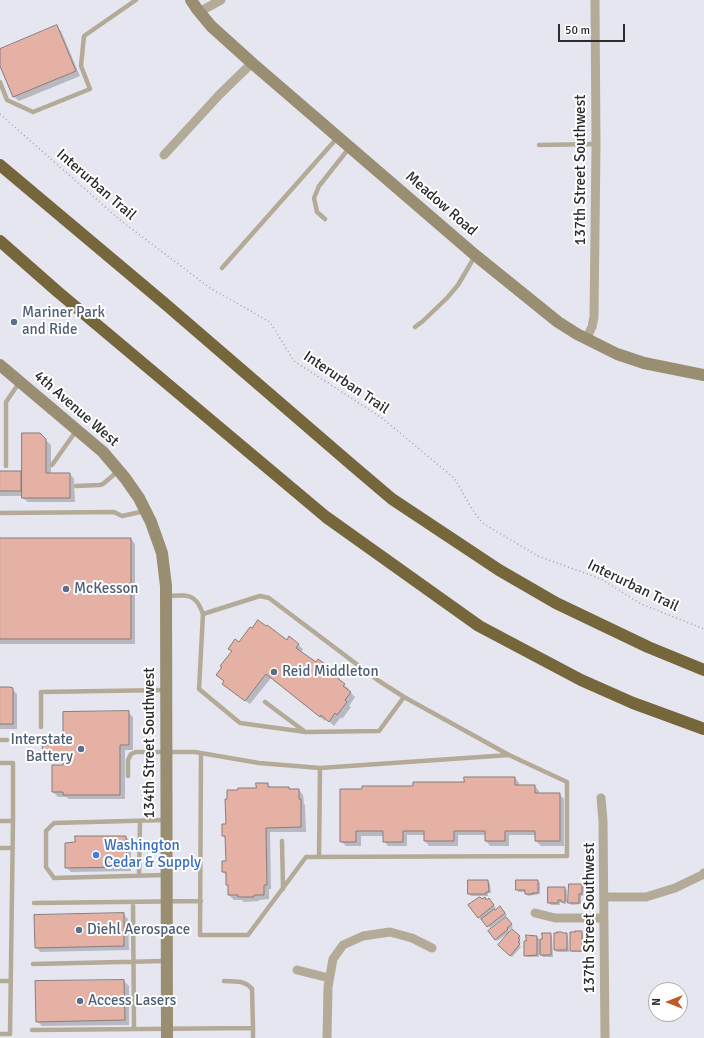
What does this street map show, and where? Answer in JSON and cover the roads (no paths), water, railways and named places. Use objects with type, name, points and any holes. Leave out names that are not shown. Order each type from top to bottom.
[{"type":"highway","points":[[0,164],[392,498],[499,570],[556,602],[648,647],[704,670]]},
{"type":"highway","points":[[0,241],[58,292],[326,517],[479,626],[581,680],[634,703],[704,729]]},
{"type":"highway","points":[[0,247],[58,292]]},
{"type":"street","name":"Meadow Road","points":[[192,0],[199,12],[211,26],[252,63],[475,255],[545,312],[577,334],[616,354],[644,363],[704,375]]},
{"type":"street","points":[[199,12],[220,0]]},
{"type":"street","name":"137th Street Southwest","points":[[586,339],[592,328],[594,317],[596,144],[595,0]]},
{"type":"street","points":[[164,155],[220,94],[252,63]]},
{"type":"street","name":"4th Avenue West","points":[[0,365],[103,452],[140,498],[148,516]]},
{"type":"street","name":"134th Street Southwest","points":[[148,516],[162,553],[166,586],[167,1033]]},
{"type":"street","name":"137th Street Southwest","points":[[601,798],[604,821],[605,1038]]},
{"type":"street","points":[[604,897],[646,897],[675,888],[704,873]]},
{"type":"street","points":[[535,913],[555,918],[604,918]]},
{"type":"street","points":[[327,1038],[329,978],[333,960],[343,945],[363,936],[390,932],[412,938],[432,948]]},
{"type":"street","points":[[297,970],[329,978]]},
{"type":"lane","points":[[0,82],[7,100],[33,112],[90,89],[81,66],[84,36],[136,0]]},
{"type":"lane","points":[[222,268],[338,137]]},
{"type":"lane","points":[[539,144],[596,144]]},
{"type":"lane","points":[[325,219],[317,212],[314,198],[320,186],[350,148]]},
{"type":"lane","points":[[416,327],[447,298],[458,285],[475,255]]},
{"type":"lane","points":[[6,466],[6,402],[20,382]]},
{"type":"lane","points":[[52,465],[77,430]]},
{"type":"lane","points":[[76,486],[103,484],[119,470]]},
{"type":"lane","points":[[0,513],[114,512],[122,516],[148,516]]},
{"type":"lane","points":[[166,596],[184,595],[195,599],[199,605],[203,614],[199,688],[240,723],[306,732],[379,731],[404,697]]},
{"type":"lane","points":[[201,753],[200,935],[248,936],[306,857],[567,856],[567,782],[508,755],[404,697],[379,681],[269,598],[260,596],[203,614]]},
{"type":"lane","points":[[41,727],[41,692],[166,690]]},
{"type":"lane","points":[[265,702],[306,732]]},
{"type":"lane","points":[[0,740],[7,740]]},
{"type":"lane","points":[[128,776],[128,760],[131,754],[136,752],[195,752],[259,762],[320,768],[508,755]]},
{"type":"lane","points":[[0,763],[13,763],[10,1034],[0,1034]]},
{"type":"lane","points":[[320,768],[320,857]]},
{"type":"lane","points":[[0,820],[13,821]]},
{"type":"lane","points":[[166,820],[54,823],[46,831],[46,868],[54,878],[167,875]]},
{"type":"lane","points":[[140,821],[140,876]]},
{"type":"lane","points":[[282,841],[283,889]]},
{"type":"lane","points":[[0,848],[13,848]]},
{"type":"lane","points":[[34,903],[201,901]]},
{"type":"lane","points":[[133,902],[134,1029]]},
{"type":"lane","points":[[33,964],[167,961]]},
{"type":"lane","points":[[0,981],[11,981]]},
{"type":"lane","points":[[224,981],[245,983],[252,990],[253,1038]]},
{"type":"lane","points":[[32,1030],[134,1029],[167,1033],[253,1028]]},
{"type":"place","name":"Mariner Park and Ride","points":[[14,322]]},
{"type":"place","name":"McKesson","points":[[66,589]]},
{"type":"place","name":"Reid Middleton","points":[[274,672]]},
{"type":"place","name":"Interstate Battery","points":[[81,749]]},
{"type":"place","name":"Washington Cedar & Supply","points":[[96,855]]},
{"type":"place","name":"Diehl Aerospace","points":[[79,930]]},
{"type":"place","name":"Access Lasers","points":[[80,1001]]}]
